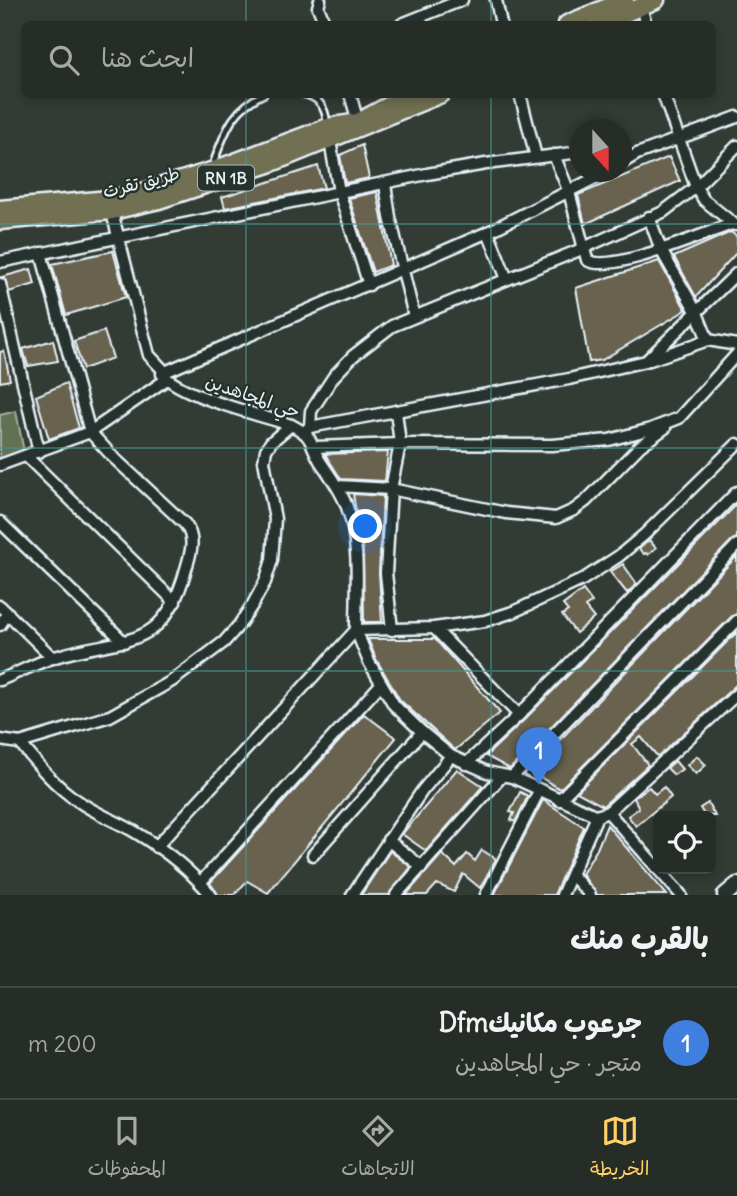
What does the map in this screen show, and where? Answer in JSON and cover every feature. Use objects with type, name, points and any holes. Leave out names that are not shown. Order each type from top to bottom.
[{"type":"main road","points":[[574,21],[625,0]]},
{"type":"main road","points":[[608,21],[649,3]]},
{"type":"main road","name":"طريق تقرت","points":[[329,134],[403,98]]},
{"type":"main road","name":"طريق تقرت","points":[[0,221],[159,200],[211,177],[430,98]]},
{"type":"main road","name":"طريق تقرت","points":[[0,209],[110,205]]},
{"type":"main road","points":[[725,895],[737,885]]},
{"type":"street","points":[[320,0],[318,7],[324,21]]},
{"type":"street","points":[[410,21],[462,0]]},
{"type":"street","points":[[496,0],[500,21]]},
{"type":"street","points":[[646,21],[649,3]]},
{"type":"street","points":[[351,98],[358,122]]},
{"type":"street","points":[[521,98],[536,157]]},
{"type":"street","points":[[664,98],[696,187],[704,200],[735,225]]},
{"type":"street","points":[[632,157],[737,117]]},
{"type":"street","points":[[329,134],[338,191],[369,285]]},
{"type":"street","points":[[737,146],[696,187],[663,212],[392,326],[343,366],[316,401],[307,429],[569,379],[646,361],[708,340],[737,345]]},
{"type":"street","points":[[0,262],[338,191],[486,164],[569,153]]},
{"type":"street","points":[[632,154],[637,154]]},
{"type":"street","points":[[554,155],[569,192],[585,247],[586,260],[599,264],[618,262],[735,225]]},
{"type":"street","points":[[0,465],[39,453],[90,432],[166,375],[488,232],[588,182]]},
{"type":"street","points":[[385,184],[390,217],[414,316]]},
{"type":"street","points":[[110,205],[149,355],[166,375]]},
{"type":"street","points":[[649,217],[661,250],[697,313],[708,340]]},
{"type":"street","points":[[488,232],[508,279]]},
{"type":"street","points":[[0,680],[53,657],[124,642],[148,632],[162,621],[175,602],[192,548],[191,531],[90,432],[41,253]]},
{"type":"street","points":[[646,361],[737,273]]},
{"type":"street","points":[[0,284],[39,453]]},
{"type":"street","points":[[338,486],[391,489],[506,513],[556,518],[586,501],[640,446],[680,418],[737,354]]},
{"type":"street","name":"حي المجاهدين","points":[[166,375],[203,396],[307,429],[318,458],[338,486],[347,507],[353,527],[356,630],[381,684],[394,705],[451,756],[466,764],[507,776],[597,816]]},
{"type":"street","points":[[392,630],[386,573],[391,489],[400,444],[396,411]]},
{"type":"street","points":[[315,447],[400,444],[552,445],[609,440],[680,418]]},
{"type":"street","points":[[0,740],[20,743],[110,716],[136,703],[205,658],[239,625],[265,582],[275,541],[273,502],[264,468],[266,450],[271,442],[291,425]]},
{"type":"street","points":[[156,847],[356,630],[471,624],[498,617],[589,576],[644,535],[737,444]]},
{"type":"street","points":[[27,457],[175,602]]},
{"type":"street","points":[[466,764],[519,715],[737,492]]},
{"type":"street","points":[[0,522],[124,642]]},
{"type":"street","points":[[396,895],[507,776],[737,545]]},
{"type":"street","points":[[0,625],[4,610],[53,657]]},
{"type":"street","points":[[559,800],[737,621]]},
{"type":"street","points":[[434,628],[519,715]]},
{"type":"street","points":[[201,883],[381,684]]},
{"type":"street","points":[[562,895],[597,816],[608,812],[737,694]]},
{"type":"street","points":[[313,855],[422,732]]},
{"type":"street","points":[[20,743],[75,800],[135,832],[201,883],[211,895]]},
{"type":"street","points":[[352,895],[422,791],[451,756]]},
{"type":"street","points":[[486,895],[539,791]]},
{"type":"street","points":[[608,812],[653,863]]},
{"type":"street","points":[[388,840],[422,867]]},
{"type":"street","points":[[662,874],[681,895]]},
{"type":"street","points":[[572,875],[590,895]]},
{"type":"lane","points":[[211,177],[227,126],[239,111],[258,98]]},
{"type":"lane","points":[[316,98],[321,103],[329,134]]},
{"type":"green space","points":[[16,411],[24,452],[0,459],[0,415]]},
{"type":"building","points":[[362,145],[369,178],[345,183],[340,155]]},
{"type":"building","points":[[669,157],[680,181],[585,224],[578,195],[609,182],[632,182],[632,172]]},
{"type":"building","points":[[318,166],[324,188],[225,208],[222,197]]},
{"type":"building","points":[[377,192],[391,265],[373,272],[349,198]]},
{"type":"building","points":[[731,232],[737,237],[737,252],[696,297],[674,257]]},
{"type":"building","points":[[113,251],[126,297],[66,315],[52,264]]},
{"type":"building","points":[[659,261],[686,310],[602,360],[589,362],[576,288]]},
{"type":"building","points":[[31,269],[35,284],[9,292],[7,282],[2,277]]},
{"type":"building","points":[[104,331],[113,358],[83,369],[74,341]]},
{"type":"building","points":[[53,340],[58,361],[28,366],[23,349]]},
{"type":"building","points":[[4,351],[10,380],[0,382],[0,352]]},
{"type":"building","points":[[66,383],[79,428],[49,439],[36,396]]},
{"type":"building","points":[[388,452],[385,481],[341,479],[325,454]]},
{"type":"building","points":[[353,494],[383,496],[379,573],[382,622],[364,622],[363,552]]},
{"type":"building","points":[[737,504],[737,538],[732,540],[510,769],[486,756],[524,720]]},
{"type":"building","points":[[649,540],[656,548],[648,555],[639,549]]},
{"type":"building","points":[[737,556],[737,614],[560,789],[530,771]]},
{"type":"building","points":[[623,564],[637,584],[627,593],[610,572]]},
{"type":"building","points":[[583,590],[592,602],[585,607],[594,618],[576,633],[562,615],[568,611],[563,605]]},
{"type":"building","points":[[737,632],[737,684],[658,757],[641,737],[632,744],[648,765],[603,806],[577,792]]},
{"type":"building","points":[[368,639],[435,639],[500,713],[455,750],[400,700],[376,659]]},
{"type":"building","points":[[364,714],[396,738],[268,893],[247,881],[234,895],[218,895],[210,883]]},
{"type":"building","points":[[697,756],[706,765],[696,774],[687,765]]},
{"type":"building","points":[[675,761],[682,769],[674,775],[667,768]]},
{"type":"building","points":[[457,769],[483,786],[426,851],[402,834]]},
{"type":"building","points":[[649,787],[655,794],[664,787],[671,797],[636,826],[628,816],[639,808],[634,798]]},
{"type":"building","points":[[520,792],[528,796],[515,822],[511,820],[514,813],[510,812]]},
{"type":"building","points":[[543,800],[584,827],[554,895],[494,895]]},
{"type":"building","points":[[708,803],[712,811],[702,811],[700,808]]},
{"type":"building","points":[[607,825],[667,895],[597,895],[582,874]]},
{"type":"building","points":[[482,850],[496,859],[480,888],[463,874],[454,892],[437,884],[427,895],[406,895],[442,854],[456,867],[467,854],[475,861]]},
{"type":"building","points":[[390,851],[411,867],[389,895],[361,895]]},
{"type":"place","name":"جرعوب مكانيكDfm","points":[[539,785]]}]
